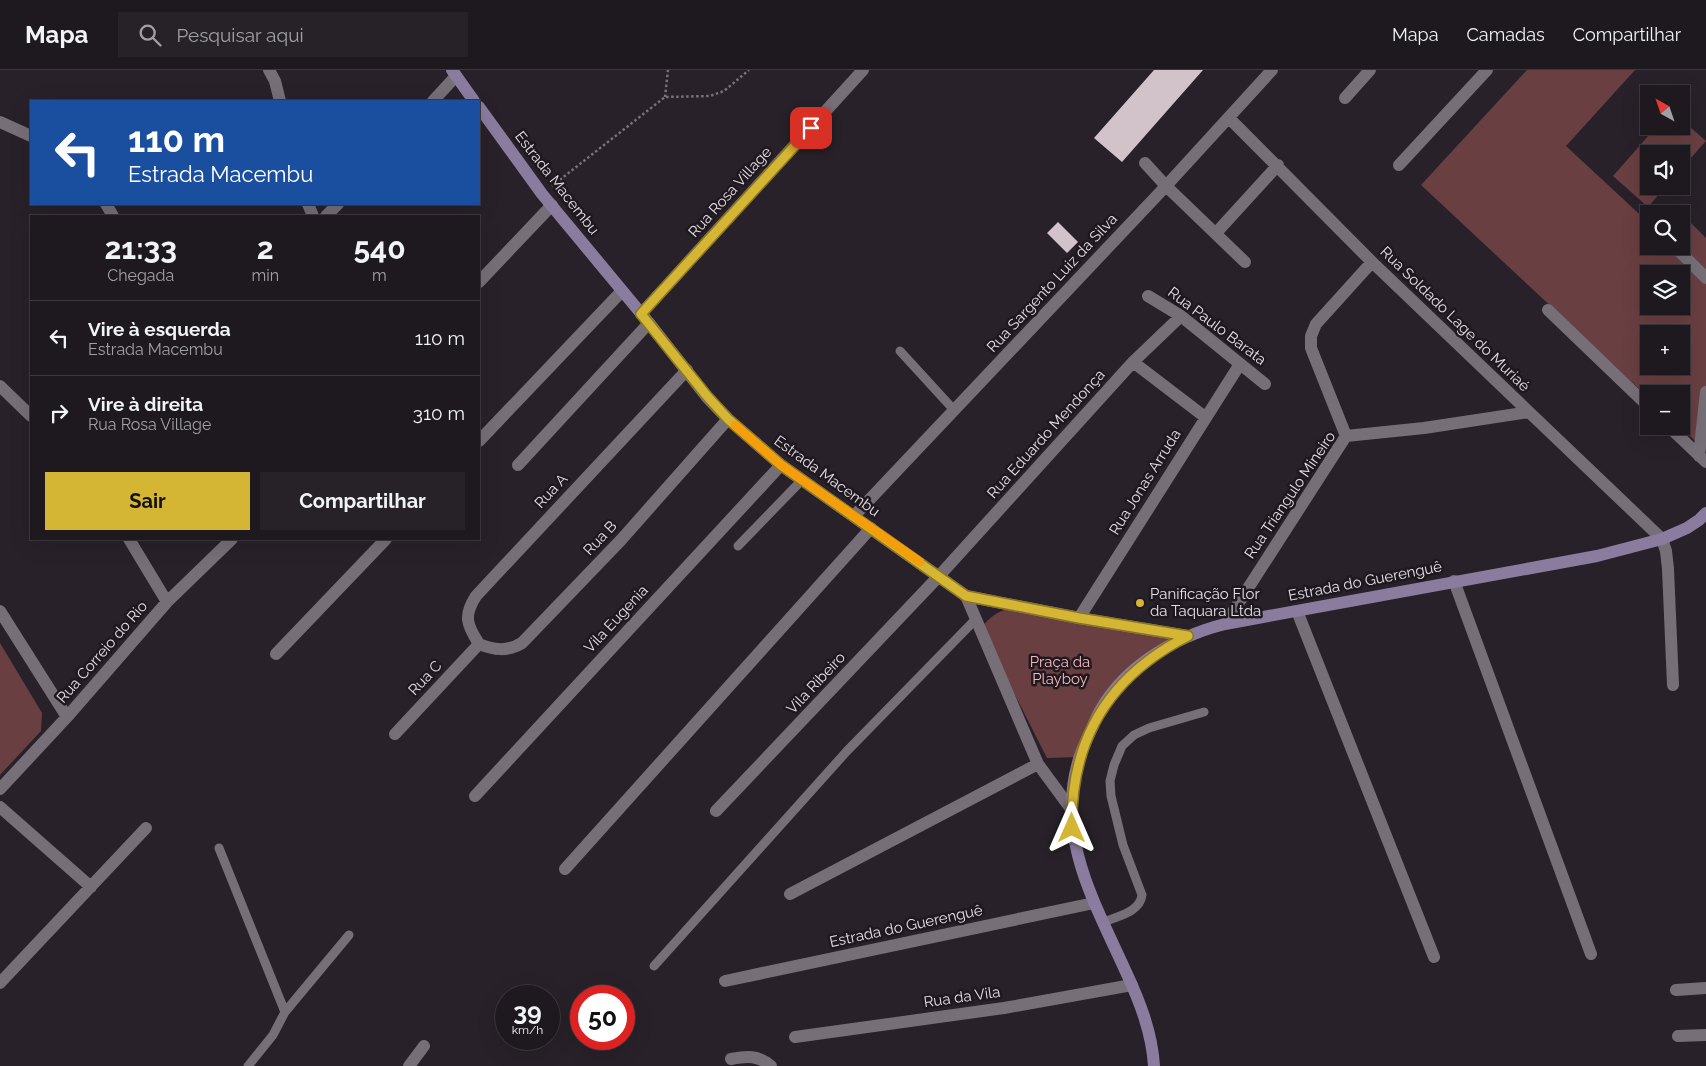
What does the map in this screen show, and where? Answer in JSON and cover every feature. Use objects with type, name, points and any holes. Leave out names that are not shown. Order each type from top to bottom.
[{"type":"main road","points":[[454,73],[473,100]]},
{"type":"main road","name":"Estrada Macembu","points":[[480,108],[542,194],[707,396],[728,419],[781,465],[966,596],[1079,618],[1188,636]]},
{"type":"main road","name":"Estrada do Guerenguê","points":[[1154,1066],[1148,1027],[1132,985],[1094,903],[1075,849],[1072,828],[1071,809],[1079,760],[1098,714],[1124,680],[1169,645],[1188,636],[1225,624],[1597,556],[1662,540],[1687,528],[1706,513]]},
{"type":"street","points":[[269,70],[275,81],[280,100]]},
{"type":"street","name":"Rua Rosa Village","points":[[518,464],[863,70]]},
{"type":"street","name":"Rua Sargento Luiz da Silva","points":[[854,516],[1166,186],[1272,70]]},
{"type":"street","points":[[1345,98],[1370,70]]},
{"type":"street","points":[[1398,165],[1487,70]]},
{"type":"street","points":[[434,100],[454,73]]},
{"type":"street","name":"Rua Soldado Lage do Muriaé","points":[[1229,118],[1278,165],[1372,262],[1662,540]]},
{"type":"street","points":[[0,122],[30,136]]},
{"type":"street","points":[[1145,163],[1166,186],[1245,262]]},
{"type":"street","points":[[1216,233],[1278,165]]},
{"type":"street","points":[[327,215],[337,205]]},
{"type":"street","points":[[480,281],[552,205]]},
{"type":"street","points":[[1683,255],[1706,278]]},
{"type":"street","points":[[1346,436],[1311,348],[1311,336],[1316,324],[1372,262]]},
{"type":"street","points":[[480,440],[622,291]]},
{"type":"street","name":"Rua Paulo Barata","points":[[1148,296],[1180,316],[1265,384]]},
{"type":"street","points":[[1548,310],[1640,398]]},
{"type":"street","name":"Rua Eduardo Mendonça","points":[[939,576],[1133,362],[1180,316]]},
{"type":"street","points":[[1133,362],[1205,417]]},
{"type":"street","name":"Rua Jonas Arruda","points":[[1079,618],[1240,364]]},
{"type":"street","name":"Rua A","points":[[478,644],[471,632],[467,614],[476,596],[687,370]]},
{"type":"street","points":[[0,386],[30,415]]},
{"type":"street","points":[[1703,459],[1706,392]]},
{"type":"street","name":"Rua Triangulo Mineiro","points":[[1225,624],[1346,436],[1424,428],[1529,412]]},
{"type":"street","name":"Rua B","points":[[478,644],[496,650],[504,650],[522,644],[621,540],[728,419]]},
{"type":"street","points":[[1678,435],[1703,459]]},
{"type":"street","name":"Vila Eugenia","points":[[475,796],[781,465]]},
{"type":"street","points":[[565,869],[871,528]]},
{"type":"street","points":[[130,540],[167,602]]},
{"type":"street","name":"Rua Correio do Rio","points":[[0,789],[67,717],[167,602],[231,540]]},
{"type":"street","points":[[276,654],[385,540]]},
{"type":"street","points":[[1662,540],[1666,551],[1668,569],[1673,685]]},
{"type":"street","name":"Vila Ribeiro","points":[[716,811],[939,576]]},
{"type":"street","points":[[1454,581],[1591,954]]},
{"type":"street","points":[[966,596],[1038,764],[1071,809]]},
{"type":"street","points":[[0,611],[67,717]]},
{"type":"street","points":[[1296,611],[1434,957]]},
{"type":"street","name":"Rua C","points":[[395,734],[478,644]]},
{"type":"street","points":[[790,894],[1038,764]]},
{"type":"street","points":[[0,807],[91,887]]},
{"type":"street","points":[[0,983],[146,828]]},
{"type":"street","name":"Estrada do Guerenguê","points":[[725,981],[1094,903]]},
{"type":"street","name":"Rua da Vila","points":[[795,1037],[1004,1008],[1132,985]]},
{"type":"street","points":[[1676,990],[1706,988]]},
{"type":"street","points":[[1678,1036],[1706,1035]]},
{"type":"street","points":[[409,1066],[424,1046]]},
{"type":"street","points":[[731,1059],[755,1056],[771,1066]]},
{"type":"lane","points":[[900,351],[954,410]]},
{"type":"lane","points":[[738,546],[802,480]]},
{"type":"lane","points":[[654,966],[847,751],[975,620]]},
{"type":"lane","points":[[1104,922],[1137,907],[1142,901],[1142,895],[1123,845],[1111,796],[1110,781],[1122,746],[1134,735],[1149,728],[1204,712]]},
{"type":"lane","points":[[219,848],[285,1012]]},
{"type":"lane","points":[[248,1066],[273,1035],[285,1012],[349,935]]},
{"type":"path","points":[[665,97],[668,70]]},
{"type":"path","points":[[542,194],[665,97],[710,96],[724,91],[749,70]]},
{"type":"green space","points":[[1527,70],[1635,70],[1566,146],[1640,215],[1640,255],[1690,255],[1690,222],[1706,238],[1706,451],[1689,435],[1690,385],[1640,385],[1640,390],[1421,185]]},
{"type":"green space","points":[[1690,127],[1706,141],[1690,159],[1690,145],[1640,145],[1649,135],[1690,135]]},
{"type":"green space","points":[[1640,145],[1640,195],[1658,195],[1650,205],[1646,205],[1613,176]]},
{"type":"green space","name":"Praça da Playboy","points":[[1008,609],[1173,638],[1136,665],[1079,757],[1047,758],[981,628],[993,616]]},
{"type":"green space","points":[[0,643],[42,713],[41,731],[0,775]]},
{"type":"building","points":[[1154,70],[1203,70],[1122,162],[1094,138]]},
{"type":"building","points":[[1058,222],[1078,242],[1067,253],[1047,233]]},
{"type":"slow traffic","points":[[735,425],[781,465],[920,562]]},
{"type":"place","name":"Panificação Flor da Taquara Ltda","points":[[1140,603]]},
{"type":"route","points":[[811,128],[641,314],[728,419],[781,465],[966,596],[1079,618],[1188,636],[1169,645],[1124,680],[1098,714],[1079,760],[1071,809],[1072,828]]}]
